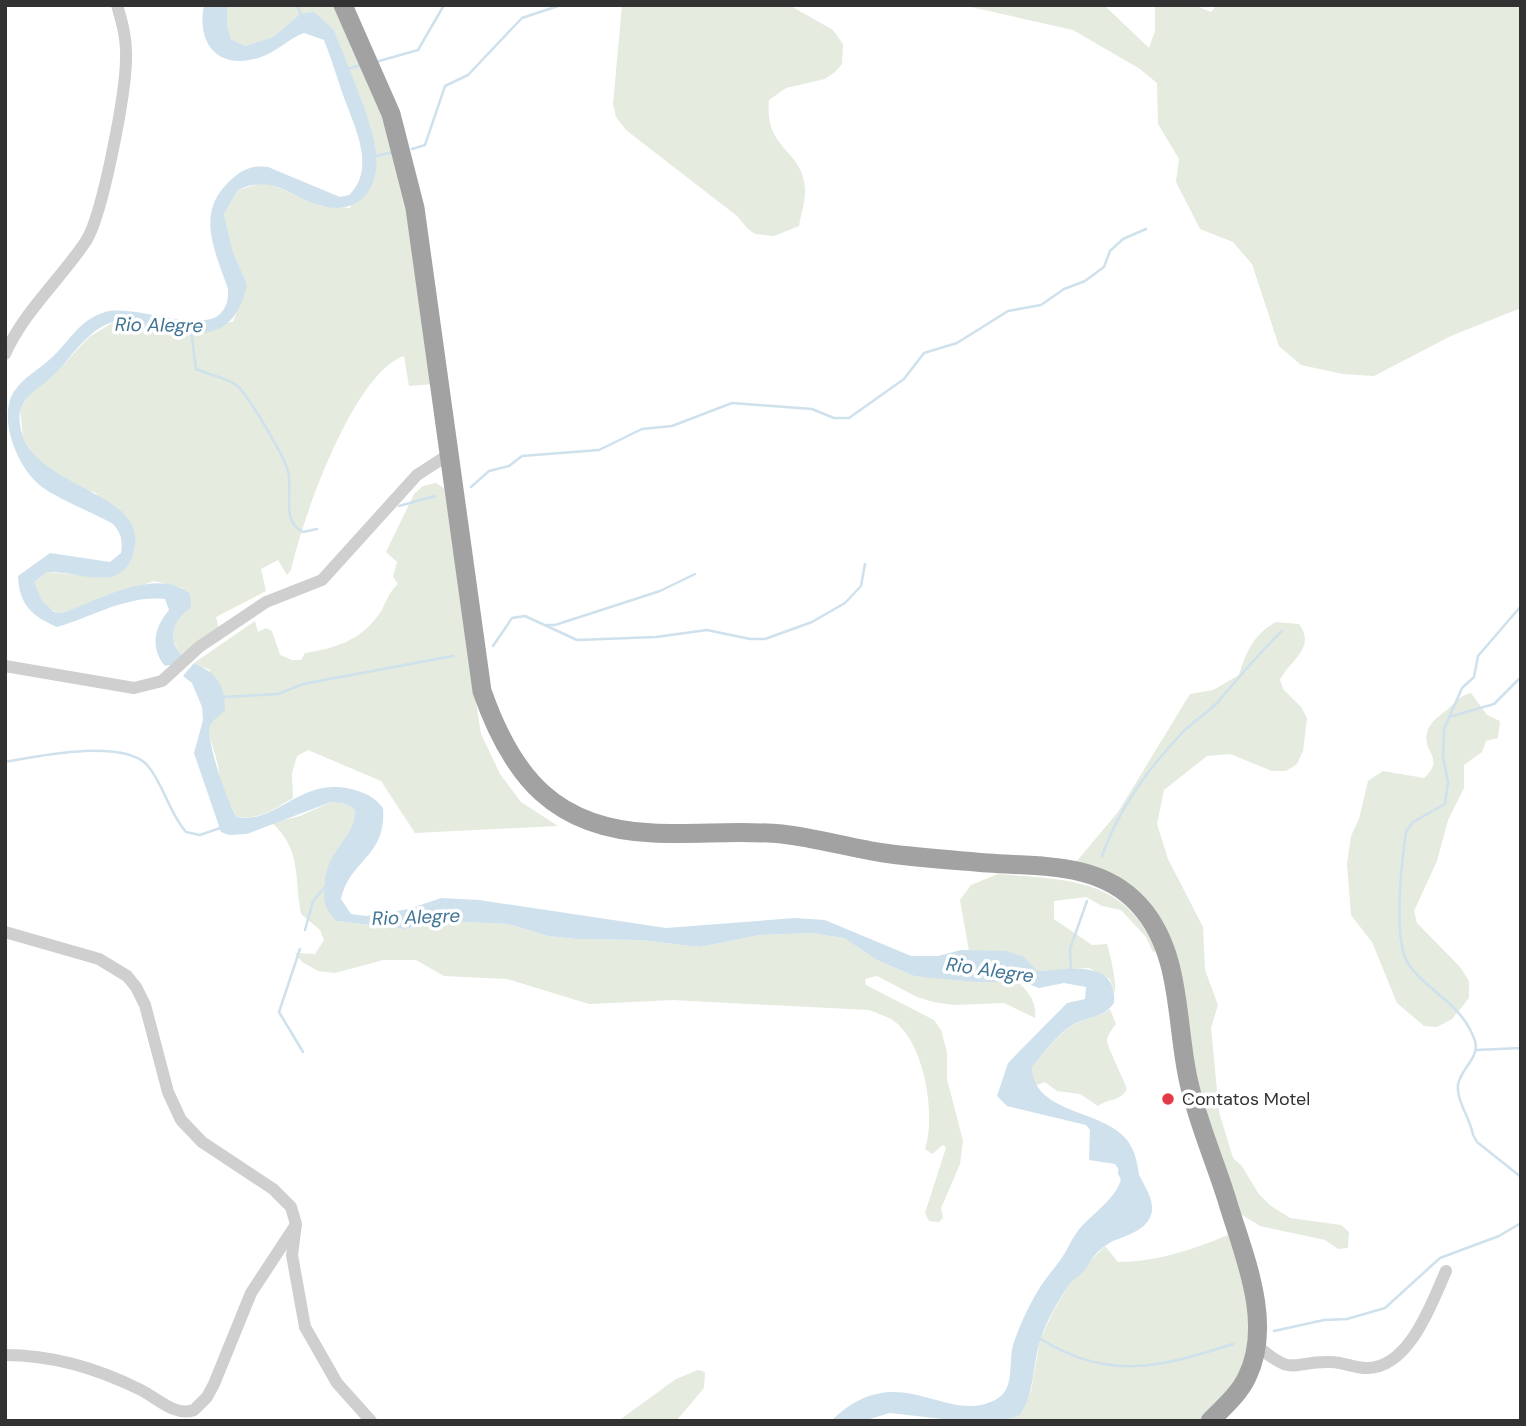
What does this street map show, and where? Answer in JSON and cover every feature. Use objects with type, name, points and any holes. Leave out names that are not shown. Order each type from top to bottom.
[{"type":"highway","points":[[343,5],[377,78],[403,150],[425,274],[482,691],[508,755],[527,777],[562,808],[600,825],[626,831],[781,834],[891,854],[1084,872],[1107,879],[1141,906],[1155,925],[1168,957],[1188,1082],[1254,1293],[1256,1345],[1247,1378],[1210,1421]]},
{"type":"street","points":[[5,354],[26,315],[77,252],[94,226],[125,77],[125,35],[117,5]]},
{"type":"street","points":[[5,666],[134,688],[162,681],[186,659],[266,602],[322,580],[417,475],[448,455]]},
{"type":"street","points":[[5,932],[99,959],[127,976],[145,1005],[168,1092],[181,1120],[202,1142],[285,1199],[296,1224],[293,1261],[299,1284],[301,1313],[311,1341],[337,1383],[371,1421]]},
{"type":"street","points":[[5,1355],[50,1359],[78,1365],[122,1381],[177,1411],[194,1410],[207,1397],[251,1293],[296,1224]]},
{"type":"street","points":[[272,1260],[293,1261]]},
{"type":"street","points":[[1256,1345],[1281,1364],[1290,1366],[1330,1362],[1360,1368],[1378,1367],[1397,1356],[1423,1323],[1446,1271]]},
{"type":"shaded area","points":[[227,5],[339,5],[392,128],[410,194],[434,384],[409,386],[404,356],[385,368],[366,390],[332,451],[306,518],[291,570],[287,575],[278,560],[261,569],[266,591],[216,617],[220,633],[190,661],[180,655],[173,639],[174,626],[182,613],[183,588],[154,581],[61,613],[51,609],[39,597],[34,582],[47,572],[98,577],[135,549],[96,493],[71,484],[35,458],[23,438],[20,409],[30,394],[52,377],[89,337],[114,322],[165,329],[233,322],[247,284],[233,252],[224,214],[238,190],[265,182],[321,206],[350,208],[375,147],[334,30],[300,14],[273,37],[245,46],[231,39],[227,25]]},
{"type":"shaded area","points":[[622,5],[789,5],[833,30],[843,44],[842,64],[835,72],[825,79],[786,88],[769,100],[772,130],[802,175],[805,193],[799,226],[774,236],[755,234],[737,216],[626,130],[616,117],[613,104]]},
{"type":"shaded area","points":[[962,5],[1104,5],[1149,48],[1155,31],[1155,5],[1194,5],[1211,12],[1217,5],[1521,5],[1521,308],[1451,336],[1374,376],[1343,374],[1301,365],[1279,346],[1252,264],[1233,242],[1200,229],[1176,182],[1179,159],[1158,124],[1157,83],[1140,69],[1073,30]]},
{"type":"shaded area","points":[[436,483],[444,488],[481,734],[500,774],[521,802],[558,826],[415,833],[381,781],[308,750],[297,756],[292,773],[293,798],[259,815],[237,817],[221,789],[218,765],[209,734],[210,670],[194,663],[255,621],[258,632],[266,628],[272,631],[280,655],[292,660],[301,660],[305,653],[336,646],[354,638],[377,617],[391,591],[398,584],[393,577],[397,562],[386,552],[414,494],[423,486]]},
{"type":"shaded area","points":[[1276,622],[1299,624],[1304,633],[1305,640],[1300,654],[1280,680],[1283,689],[1301,707],[1307,718],[1303,751],[1297,764],[1286,771],[1272,771],[1230,754],[1207,756],[1164,790],[1157,824],[1168,859],[1203,927],[1205,970],[1218,1005],[1211,1028],[1219,1112],[1233,1158],[1242,1166],[1258,1193],[1271,1206],[1290,1218],[1341,1225],[1349,1232],[1348,1248],[1338,1249],[1325,1240],[1260,1226],[1236,1211],[1199,1088],[1173,944],[1159,916],[1071,868],[1118,812],[1190,694],[1213,690],[1239,675],[1252,644]]},
{"type":"shaded area","points":[[1471,693],[1487,715],[1500,721],[1498,738],[1486,741],[1482,752],[1464,765],[1464,788],[1448,820],[1437,861],[1414,911],[1417,923],[1460,967],[1469,981],[1469,998],[1452,1019],[1437,1027],[1424,1026],[1397,1003],[1372,942],[1351,915],[1347,864],[1351,836],[1359,819],[1368,781],[1383,771],[1424,778],[1433,765],[1426,740],[1430,725],[1464,695]]},
{"type":"shaded area","points":[[331,802],[346,804],[354,809],[358,825],[356,841],[337,867],[337,921],[405,929],[440,921],[508,924],[548,936],[640,940],[700,947],[759,935],[810,933],[844,938],[877,960],[914,976],[1017,981],[1031,997],[1035,1018],[1004,1003],[954,1005],[933,1002],[917,997],[877,976],[865,979],[866,985],[934,1020],[941,1030],[947,1052],[947,1079],[963,1141],[960,1164],[941,1208],[943,1218],[939,1222],[929,1221],[925,1213],[946,1148],[943,1145],[932,1154],[925,1149],[928,1135],[928,1100],[920,1063],[905,1032],[894,1021],[869,1010],[673,1000],[589,1004],[507,979],[444,976],[416,960],[383,960],[335,973],[318,971],[302,962],[295,953],[315,954],[324,940],[320,930],[301,914],[293,854],[282,833],[272,823],[300,816]]},
{"type":"shaded area","points":[[998,874],[1070,881],[1111,896],[1128,909],[1143,927],[1156,951],[1153,952],[1146,937],[1121,910],[1102,906],[1086,897],[1054,901],[1054,919],[1092,945],[1107,944],[1115,993],[1110,979],[1089,968],[1037,971],[1007,951],[969,951],[960,900],[971,885]]},
{"type":"shaded area","points":[[1110,1009],[1116,1024],[1107,1043],[1127,1089],[1124,1093],[1098,1106],[1080,1094],[1057,1091],[1045,1082],[1037,1085],[1033,1080],[1032,1067],[1055,1040],[1075,1024]]},
{"type":"shaded area","points":[[1228,1235],[1244,1279],[1253,1352],[1218,1404],[1199,1421],[975,1421],[1020,1414],[1031,1391],[1040,1340],[1053,1312],[1070,1282],[1105,1246],[1118,1262],[1147,1260],[1175,1254]]},
{"type":"shaded area","points":[[698,1370],[705,1372],[704,1388],[676,1421],[618,1421],[676,1379]]},
{"type":"water","points":[[204,5],[227,5],[227,25],[231,39],[245,46],[273,37],[300,14],[314,12],[334,30],[370,125],[376,167],[370,189],[363,198],[344,207],[319,205],[271,185],[261,184],[238,190],[224,214],[233,252],[247,284],[241,305],[232,319],[221,328],[192,334],[113,322],[88,337],[54,375],[27,398],[21,408],[19,418],[22,434],[33,453],[50,468],[113,505],[128,518],[135,535],[132,557],[121,573],[102,578],[47,572],[34,582],[42,601],[54,612],[61,613],[126,588],[161,583],[176,586],[190,594],[191,608],[178,620],[173,635],[177,649],[190,661],[165,666],[157,652],[156,638],[160,623],[169,610],[165,599],[123,603],[57,627],[34,614],[24,602],[18,576],[50,553],[110,562],[121,553],[121,541],[113,524],[58,497],[42,487],[26,470],[10,433],[8,408],[19,385],[56,353],[81,326],[96,316],[116,310],[191,321],[216,317],[222,312],[228,289],[213,245],[211,217],[221,191],[241,172],[254,167],[268,167],[340,197],[349,195],[357,184],[362,171],[360,144],[324,40],[304,33],[261,57],[234,61],[223,58],[214,52],[204,32]]},
{"type":"water","points":[[194,663],[214,676],[223,694],[225,710],[211,724],[209,733],[218,772],[237,817],[251,818],[264,814],[317,789],[333,787],[365,793],[383,808],[383,824],[374,848],[351,875],[341,899],[351,914],[366,916],[409,909],[441,898],[479,900],[666,928],[795,918],[825,920],[911,956],[938,956],[961,950],[1007,951],[1024,957],[1037,971],[1088,970],[1108,979],[1113,989],[1114,1003],[1110,1008],[1065,1030],[1032,1067],[1036,1084],[1046,1096],[1060,1105],[1110,1126],[1124,1136],[1133,1150],[1138,1166],[1140,1193],[1137,1211],[1128,1230],[1096,1254],[1057,1304],[1041,1338],[1029,1396],[1020,1415],[1008,1419],[960,1421],[890,1413],[863,1421],[831,1421],[855,1402],[878,1394],[899,1392],[957,1405],[976,1406],[995,1400],[1006,1389],[1014,1342],[1041,1285],[1077,1232],[1116,1191],[1122,1174],[1115,1164],[1089,1160],[1090,1130],[1086,1125],[1007,1106],[997,1096],[1008,1063],[1067,1003],[1085,999],[1086,987],[1064,983],[1039,988],[1023,982],[976,982],[914,976],[877,960],[844,938],[810,933],[759,935],[700,947],[640,940],[548,936],[508,924],[440,921],[405,929],[337,921],[326,907],[324,893],[329,880],[355,840],[358,825],[354,809],[346,804],[331,802],[247,834],[229,835],[221,832],[194,753],[203,720],[202,707],[192,683],[183,676]]},
{"type":"waterway","points":[[297,5],[301,15]]},
{"type":"waterway","points":[[379,61],[418,50],[444,5]]},
{"type":"waterway","points":[[412,149],[425,145],[445,86],[468,75],[522,18],[561,5]]},
{"type":"waterway","points":[[347,69],[361,65]]},
{"type":"waterway","points":[[376,156],[394,152]]},
{"type":"waterway","points":[[471,487],[489,471],[509,466],[522,456],[599,450],[642,429],[672,426],[732,403],[812,409],[834,418],[849,418],[904,379],[924,353],[957,343],[1008,311],[1041,305],[1064,289],[1085,281],[1104,267],[1110,251],[1123,239],[1146,229]]},
{"type":"waterway","points":[[191,330],[196,369],[236,385],[279,450],[289,476],[290,512],[296,527],[303,532],[317,529]]},
{"type":"waterway","points":[[399,506],[435,496]]},
{"type":"waterway","points":[[493,646],[512,618],[525,616],[577,640],[656,637],[707,630],[750,639],[765,639],[812,622],[845,603],[861,586],[865,564]]},
{"type":"waterway","points":[[547,625],[555,625],[660,591],[695,574]]},
{"type":"waterway","points":[[1521,606],[1478,656],[1474,677],[1462,688],[1444,729],[1443,757],[1448,782],[1445,804],[1413,822],[1406,832],[1400,920],[1401,938],[1409,965],[1462,1017],[1475,1041],[1475,1053],[1458,1085],[1459,1097],[1473,1135],[1477,1142],[1521,1177]]},
{"type":"waterway","points":[[1102,856],[1126,805],[1159,759],[1184,731],[1217,703],[1282,631]]},
{"type":"waterway","points":[[223,697],[278,694],[303,684],[453,656]]},
{"type":"waterway","points":[[1449,717],[1494,704],[1521,677]]},
{"type":"waterway","points":[[5,762],[80,751],[120,753],[136,758],[148,766],[186,832],[200,835],[223,827]]},
{"type":"waterway","name":"Rio Alegre","points":[[334,887],[337,868],[358,834],[364,815]]},
{"type":"waterway","points":[[305,930],[313,901],[327,885]]},
{"type":"waterway","points":[[1071,972],[1070,949],[1087,901]]},
{"type":"waterway","points":[[300,949],[279,1012],[303,1052]]},
{"type":"waterway","points":[[1476,1050],[1521,1048]]},
{"type":"waterway","name":"Rio Alegre","points":[[1111,1232],[1135,1221],[1143,1210],[1139,1194],[1127,1172]]},
{"type":"waterway","points":[[1274,1331],[1324,1320],[1347,1319],[1385,1308],[1440,1258],[1499,1236],[1521,1223]]},
{"type":"waterway","points":[[1039,1338],[1088,1361],[1135,1366],[1182,1359],[1233,1344]]},
{"type":"place","name":"Contatos Motel","points":[[1168,1099]]}]
